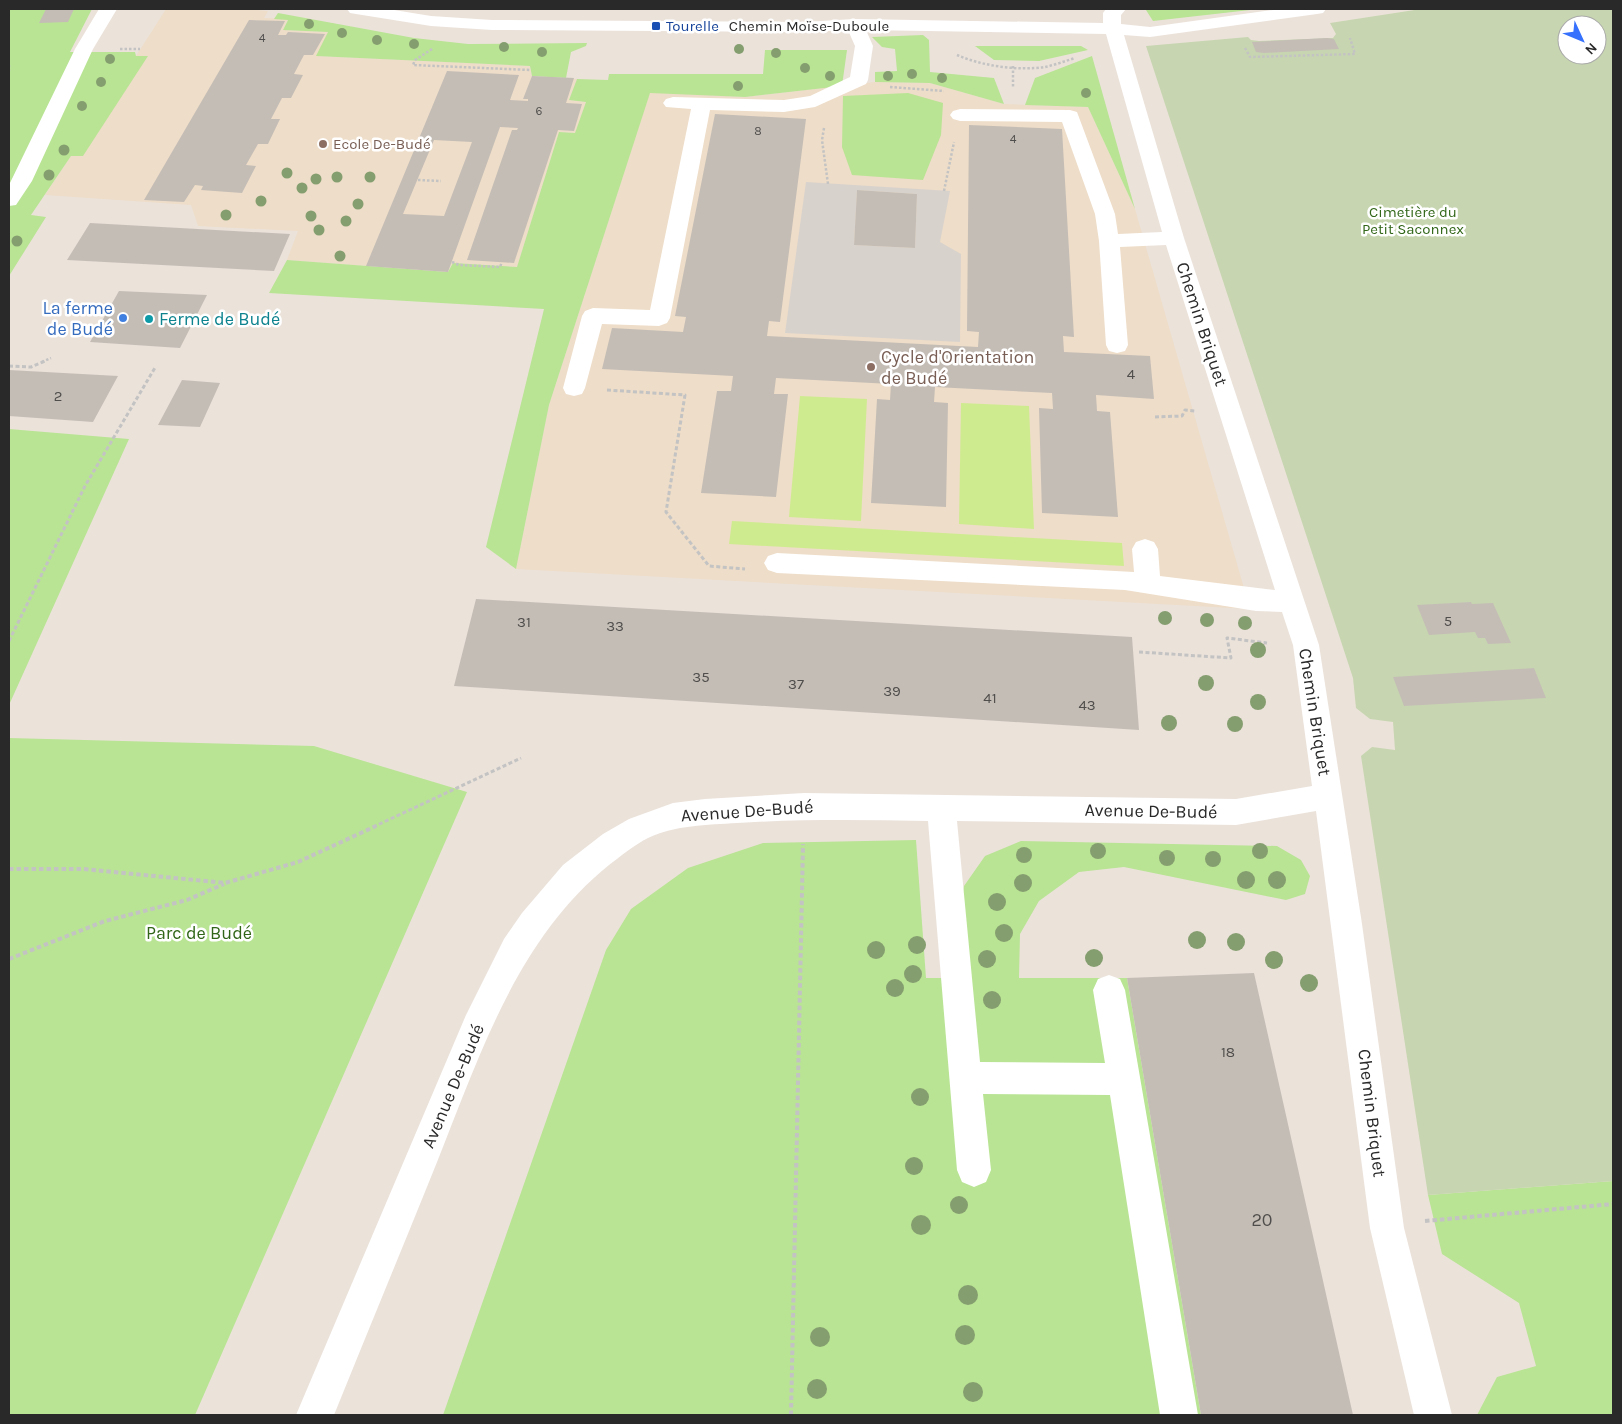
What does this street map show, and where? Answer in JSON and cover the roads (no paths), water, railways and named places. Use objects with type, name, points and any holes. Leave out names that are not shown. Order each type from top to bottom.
[{"type":"street","points":[[9,200],[22,181],[84,49],[108,9]]},
{"type":"street","name":"Chemin Moïse-Duboule","points":[[356,9],[431,21],[492,25],[834,27],[858,17],[1116,19],[1150,32],[1317,9]]},
{"type":"street","points":[[673,103],[784,106],[814,101],[858,80],[864,46],[858,17]]},
{"type":"street","name":"Chemin Briquet","points":[[1116,19],[1174,238],[1306,645],[1347,924],[1387,1228],[1433,1415]]},
{"type":"street","points":[[574,388],[593,316],[659,318],[702,104]]},
{"type":"street","points":[[960,115],[1070,116],[1105,214],[1109,241],[1117,345]]},
{"type":"street","points":[[1109,241],[1174,238]]},
{"type":"street","points":[[1145,549],[1148,585]]},
{"type":"street","points":[[777,563],[1125,580],[1256,600],[1292,602]]},
{"type":"street","name":"Avenue De-Budé","points":[[314,1415],[477,1026],[515,950],[533,923],[574,875],[613,844],[639,828],[673,816],[705,812],[804,806],[1236,812],[1327,796]]},
{"type":"street","points":[[941,808],[974,1170]]},
{"type":"street","points":[[1109,990],[1179,1415]]},
{"type":"street","points":[[965,1078],[1124,1079]]},
{"type":"place","name":"Tourelle","points":[[656,26]]},
{"type":"place","name":"Ecole De-Budé","points":[[323,144]]},
{"type":"place","name":"La ferme de Budé","points":[[123,318]]},
{"type":"place","name":"Ferme de Budé","points":[[149,319]]},
{"type":"place","name":"Cycle d'Orientation de Budé","points":[[871,367]]},
{"type":"park label","name":"Cimetière du Petit Saconnex","points":[[1413,220]]},
{"type":"park label","name":"Parc de Budé","points":[[199,933]]}]
